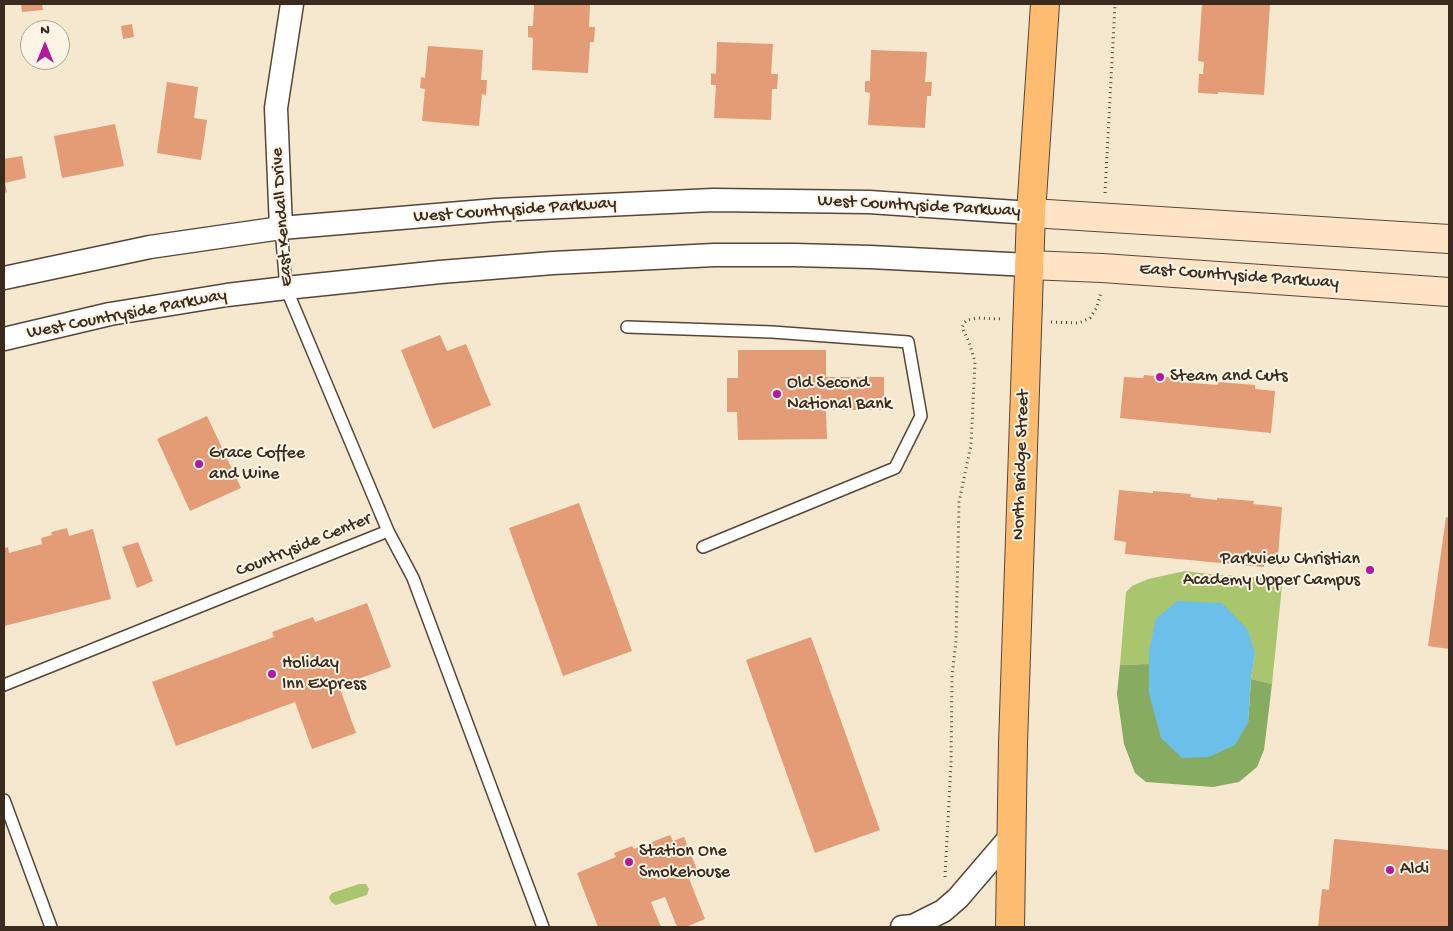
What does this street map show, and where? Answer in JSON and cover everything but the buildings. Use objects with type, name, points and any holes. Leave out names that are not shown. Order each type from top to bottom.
[{"type":"highway","name":"North Bridge Street","points":[[1010,927],[1013,744],[1030,213],[1045,4]]},
{"type":"street","name":"East Kendall Drive","points":[[281,228],[276,108],[292,4]]},
{"type":"street","name":"West Countryside Parkway","points":[[4,278],[150,247],[281,228],[496,210],[713,200],[869,202],[1030,213]]},
{"type":"street","points":[[1030,213],[1449,239]]},
{"type":"street","name":"West Countryside Parkway","points":[[4,339],[110,314],[227,295],[430,273],[553,263],[714,255],[794,255],[1029,265]]},
{"type":"street","name":"East Countryside Parkway","points":[[1029,265],[1102,268],[1449,292]]},
{"type":"street","points":[[902,927],[913,926],[943,911],[958,898],[1012,835]]},
{"type":"lane","name":"East Kendall Drive","points":[[281,228],[286,288],[388,531]]},
{"type":"lane","points":[[627,327],[772,332],[908,342],[921,416],[895,468],[704,547]]},
{"type":"lane","name":"Countryside Center","points":[[4,684],[388,531],[413,578],[543,927]]},
{"type":"lane","points":[[4,800],[51,927]]},
{"type":"path","points":[[1106,190],[1115,4]]},
{"type":"path","points":[[1068,322],[1079,322],[1090,318],[1097,307],[1102,290]]},
{"type":"path","points":[[944,879],[951,764],[952,676],[956,641],[959,502],[971,445],[975,362],[969,342],[962,328],[967,320],[978,318]]},
{"type":"green space","points":[[1185,571],[1280,579],[1282,586],[1272,684],[1251,679],[1255,654],[1149,650],[1149,664],[1120,665],[1126,592],[1132,586],[1148,579]]},
{"type":"green space","points":[[1149,664],[1149,693],[1248,723],[1251,679],[1272,684],[1264,750],[1257,767],[1239,782],[1213,787],[1146,782],[1135,773],[1124,744],[1117,694],[1120,665]]},
{"type":"green space","points":[[359,884],[366,884],[369,889],[367,895],[336,905],[331,902],[329,897],[332,893]]},
{"type":"water","points":[[1177,601],[1222,603],[1248,630],[1255,654],[1248,723],[1235,745],[1209,757],[1182,758],[1161,738],[1149,693],[1149,650],[1156,619]]},
{"type":"place","name":"Steam and Cuts","points":[[1160,377]]},
{"type":"place","name":"Old Second National Bank","points":[[777,394]]},
{"type":"place","name":"Grace Coffee and Wine","points":[[199,464]]},
{"type":"place","name":"Parkview Christian Academy Upper Campus","points":[[1370,570]]},
{"type":"place","name":"Holiday Inn Express","points":[[272,674]]},
{"type":"place","name":"Station One Smokehouse","points":[[629,862]]},
{"type":"place","name":"Aldi","points":[[1390,870]]}]
